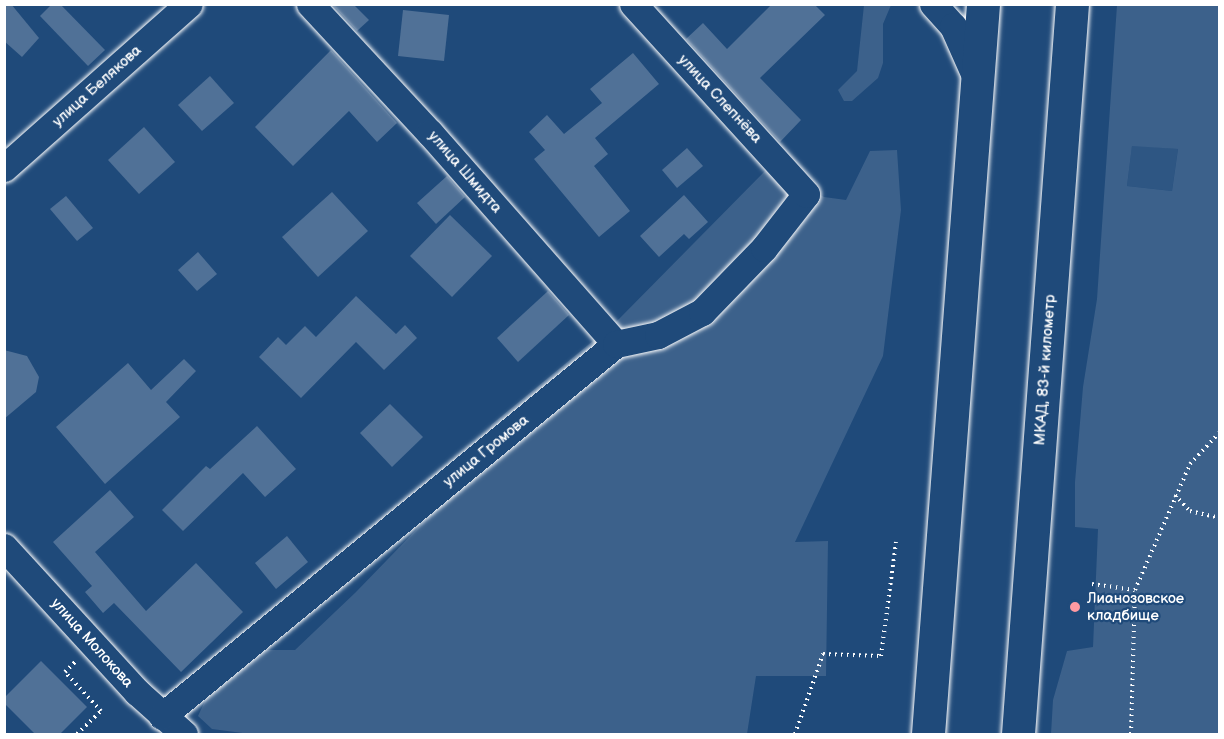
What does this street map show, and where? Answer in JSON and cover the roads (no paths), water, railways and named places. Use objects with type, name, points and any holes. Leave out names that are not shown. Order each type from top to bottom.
[{"type":"highway","points":[[928,735],[983,4]]},
{"type":"highway","name":"МКАД, 83-й километр","points":[[1018,735],[1072,4]]},
{"type":"street","name":"улица Белякова","points":[[4,168],[189,4]]},
{"type":"street","name":"улица Шмидта","points":[[310,4],[430,133],[616,344]]},
{"type":"street","name":"улица Слепнёва","points":[[633,4],[806,194]]},
{"type":"street","points":[[933,4],[953,26],[977,82]]},
{"type":"street","name":"улица Громова","points":[[162,716],[616,344],[658,335],[702,312],[764,248],[806,194]]},
{"type":"street","name":"улица Молокова","points":[[4,547],[162,716],[184,735]]},
{"type":"place","name":"Лианозовское кладбище","points":[[1075,607]]}]
